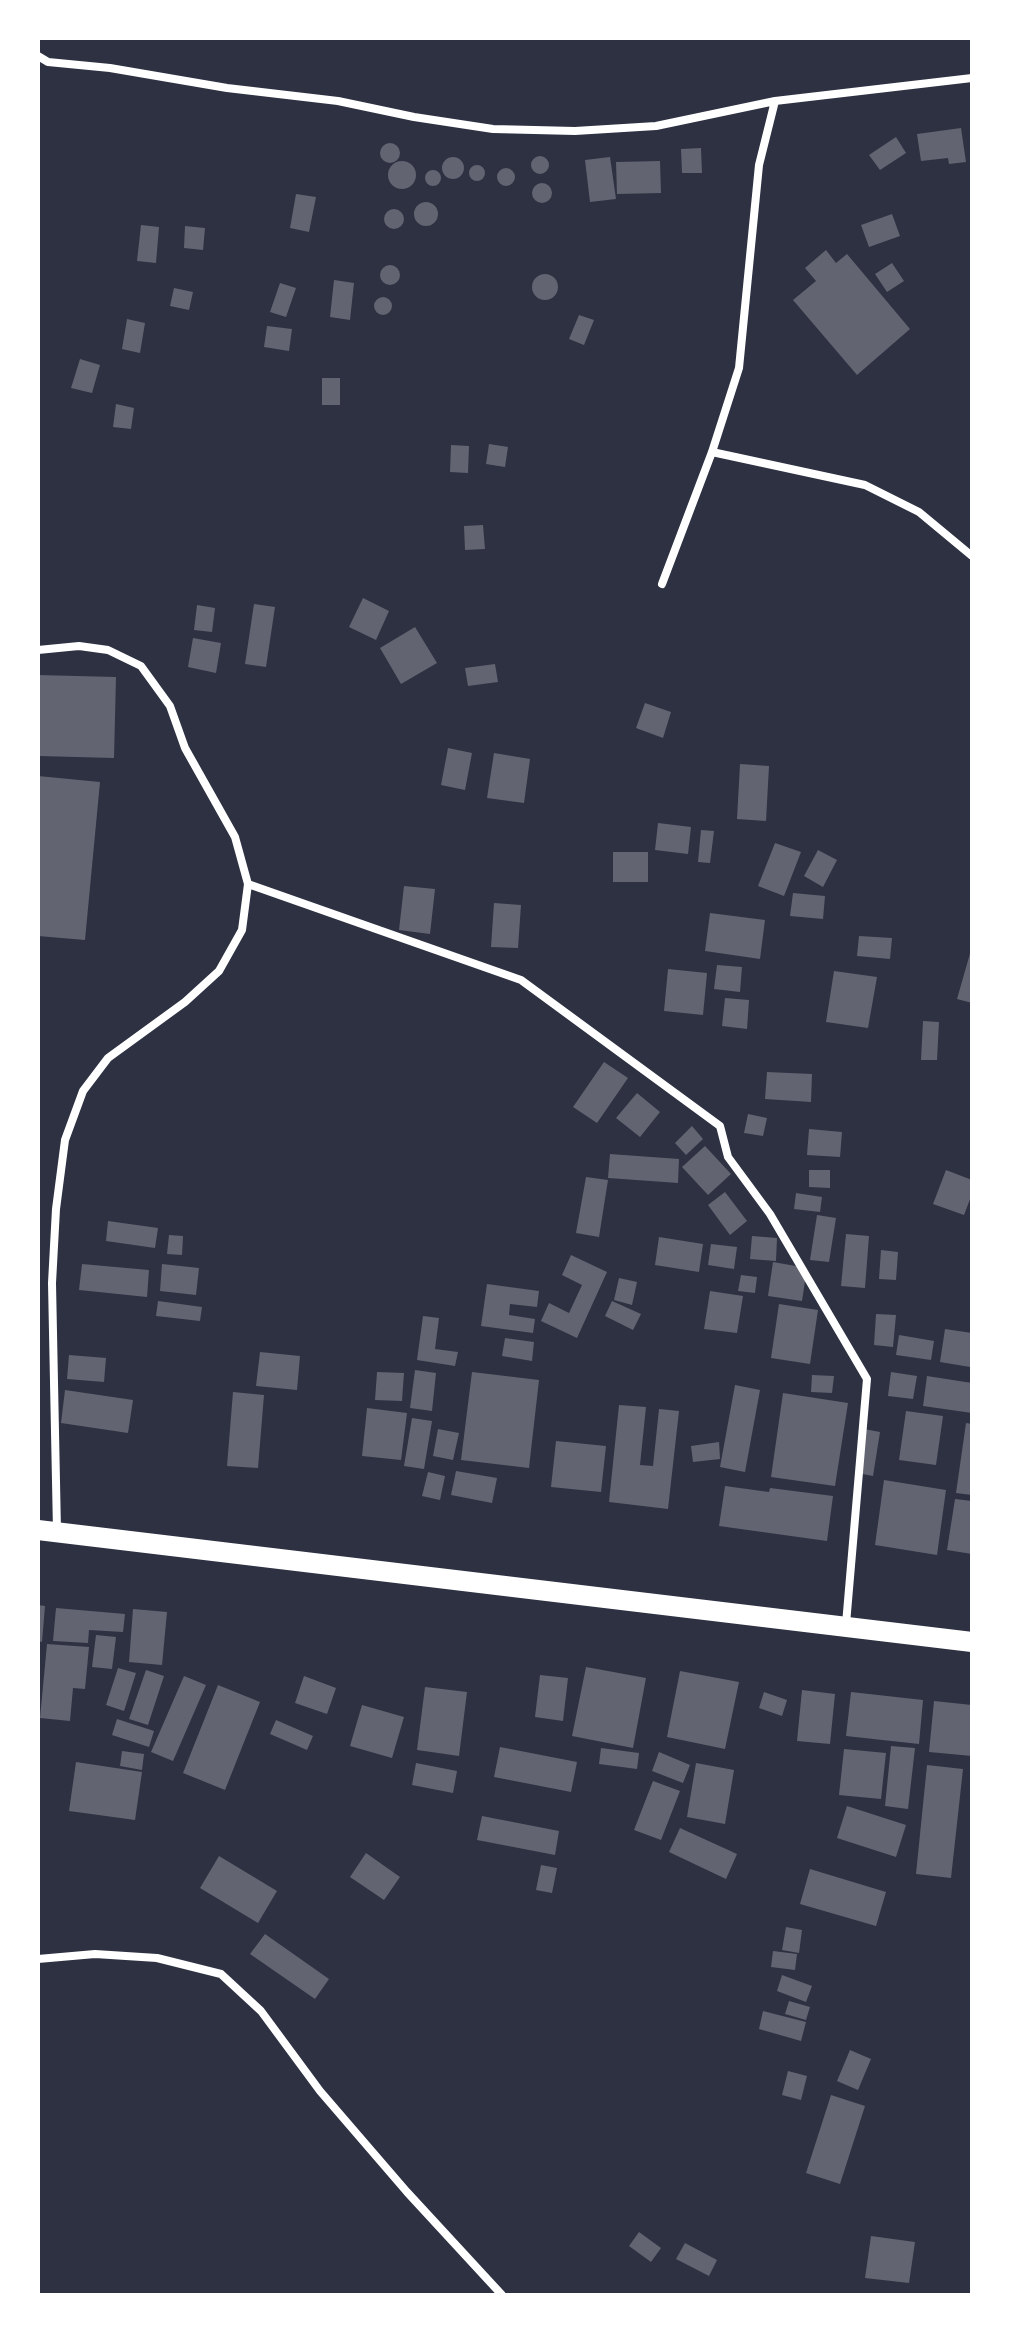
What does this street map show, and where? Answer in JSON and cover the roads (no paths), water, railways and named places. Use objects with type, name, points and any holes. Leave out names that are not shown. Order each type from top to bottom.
[{"type":"main road","points":[[48,1531],[972,1642]]},
{"type":"street","points":[[38,56],[48,62],[338,101],[493,129],[575,131],[656,126],[775,101],[972,78]]},
{"type":"street","points":[[662,584],[712,452],[739,368],[758,178],[775,101]]},
{"type":"street","points":[[712,452],[865,485],[919,512],[972,556]]},
{"type":"street","points":[[38,650],[79,646],[108,650],[141,666],[170,706],[185,748],[235,837],[248,884],[242,930],[219,971],[185,1002],[108,1058],[83,1091],[65,1140],[56,1209],[52,1283],[48,1531]]},
{"type":"street","points":[[248,884],[521,980],[720,1126],[728,1157],[770,1214],[867,1379],[846,1625]]},
{"type":"street","points":[[38,1959],[95,1954],[157,1958],[221,1974],[261,2011],[320,2091],[502,2295]]}]
